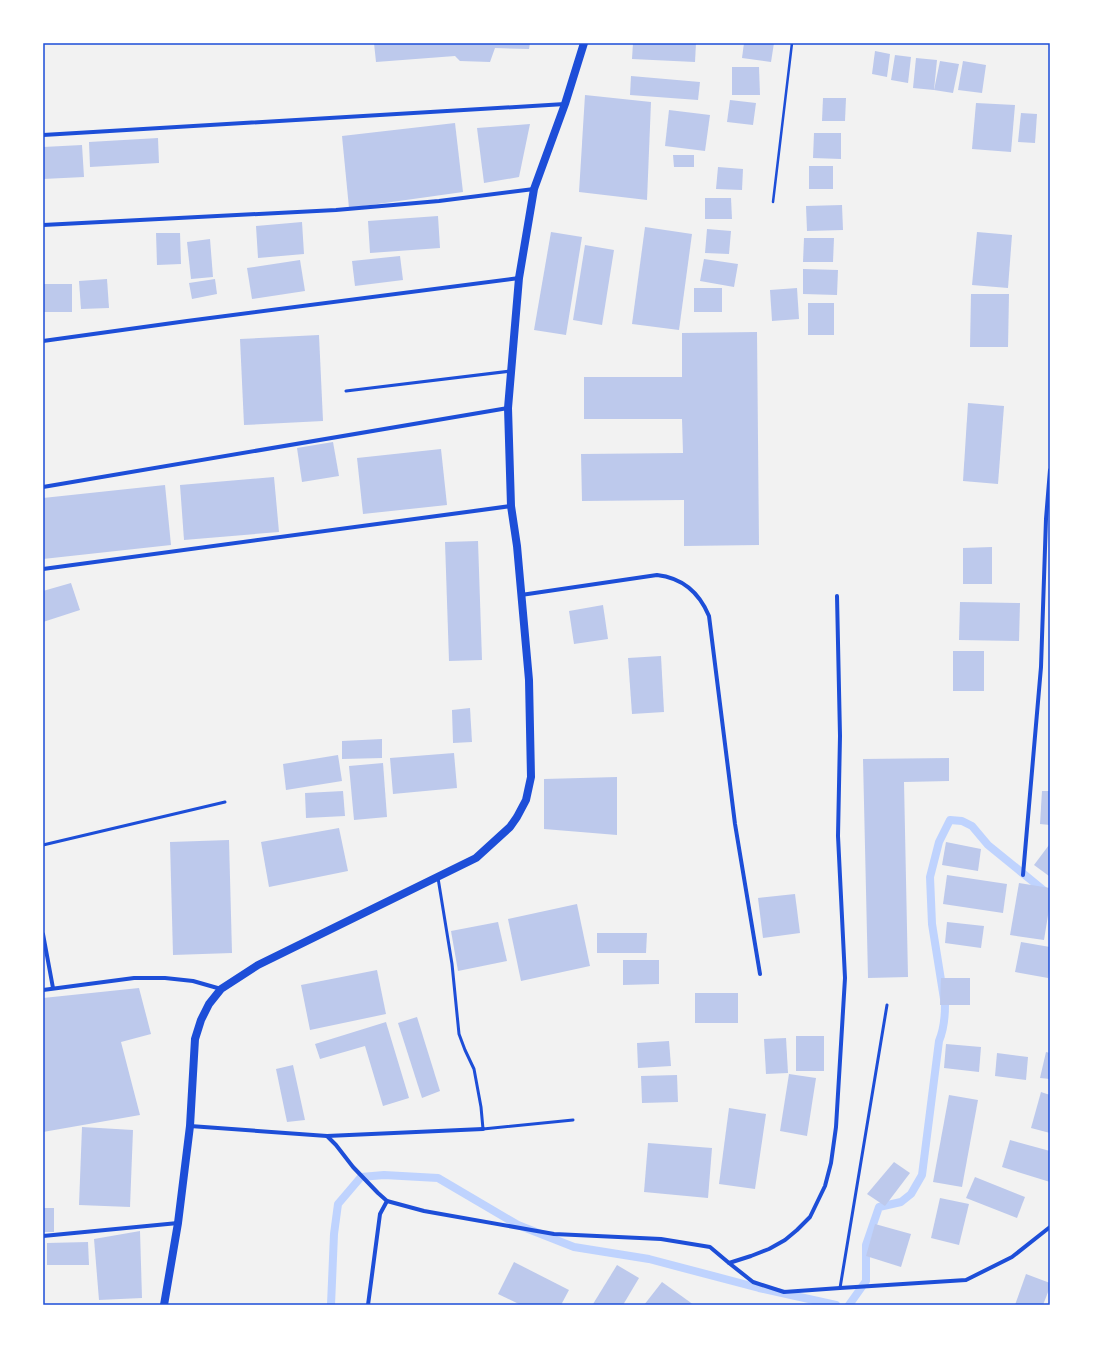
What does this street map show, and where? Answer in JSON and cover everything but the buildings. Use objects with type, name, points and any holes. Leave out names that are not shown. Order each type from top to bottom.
[{"type":"main road","points":[[164,1305],[178,1223],[190,1126],[195,1040],[201,1020],[209,1004],[221,989],[258,965],[438,878],[476,858],[510,827],[526,800],[531,777],[530,680],[511,506],[508,408],[519,278],[534,189],[565,104],[584,43]]},
{"type":"street","points":[[43,135],[565,104]]},
{"type":"street","points":[[43,225],[336,210],[439,201],[534,189]]},
{"type":"street","points":[[43,342],[187,321],[519,278]]},
{"type":"street","points":[[43,487],[508,408]]},
{"type":"street","points":[[1023,875],[1041,667],[1046,520],[1050,470]]},
{"type":"street","points":[[43,569],[511,506]]},
{"type":"street","points":[[521,595],[657,575],[676,579],[690,588],[704,603],[709,616],[735,824],[760,974]]},
{"type":"street","points":[[728,1263],[770,1249],[798,1230],[810,1217],[825,1186],[832,1156],[836,1126],[845,978],[838,836],[840,736],[837,596]]},
{"type":"street","points":[[43,934],[53,988]]},
{"type":"street","points":[[43,990],[134,978],[165,978],[193,982],[221,989]]},
{"type":"street","points":[[190,1126],[326,1136],[483,1129]]},
{"type":"street","points":[[326,1136],[336,1145],[353,1167],[387,1201],[424,1211],[554,1234],[661,1239],[710,1247],[753,1282],[784,1292],[966,1280],[1012,1257],[1050,1227]]},
{"type":"street","points":[[368,1305],[380,1214],[387,1201]]},
{"type":"street","points":[[43,1236],[178,1223]]},
{"type":"lane","points":[[346,391],[511,370]]},
{"type":"lane","points":[[43,846],[225,802]]},
{"type":"lane","points":[[438,878],[452,964],[459,1034],[474,1069],[483,1129],[573,1120]]},
{"type":"lane","points":[[840,1288],[887,1005]]},
{"type":"path","points":[[773,202],[792,43]]},
{"type":"waterway","points":[[849,1305],[866,1281],[866,1245],[879,1207],[901,1202],[911,1194],[922,1175],[939,1041],[943,1028],[945,1010],[932,924],[930,877],[939,842],[950,820],[962,821],[972,826],[988,845],[1047,893],[1050,898]]},
{"type":"waterway","points":[[331,1305],[334,1234],[338,1204],[361,1177],[384,1175],[438,1178],[518,1225],[574,1247],[649,1259],[759,1288],[836,1305]]}]
